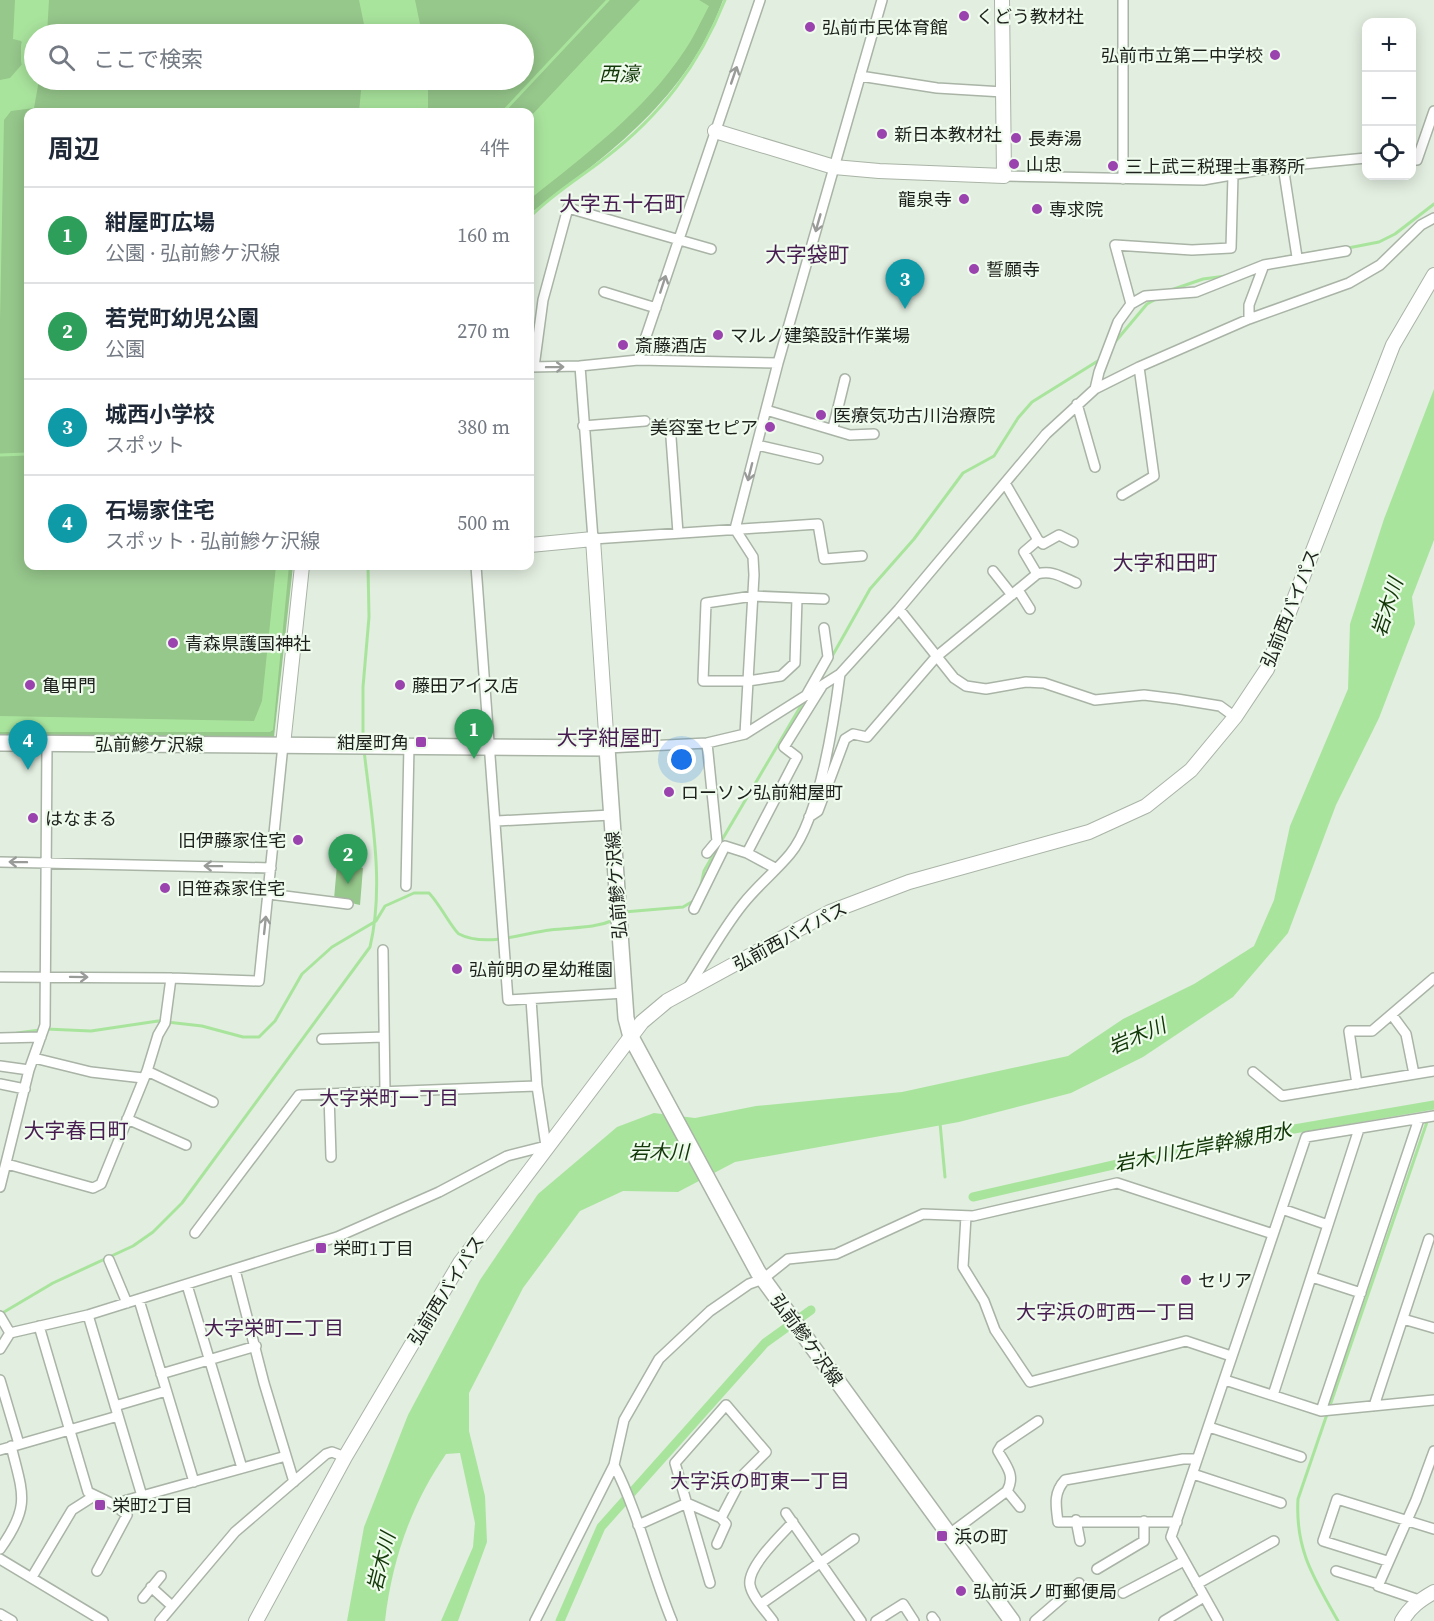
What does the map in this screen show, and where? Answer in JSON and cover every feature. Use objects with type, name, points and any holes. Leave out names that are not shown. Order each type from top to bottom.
[{"type":"main road","name":"弘前鰺ケ沢線","points":[[0,743],[607,748],[626,1018],[631,1037],[761,1275],[794,1324],[1012,1621]]},
{"type":"street","points":[[638,360],[760,0]]},
{"type":"street","points":[[745,734],[753,557],[735,529],[778,363],[882,0]]},
{"type":"street","points":[[1002,0],[1004,176]]},
{"type":"street","points":[[1123,0],[1123,179]]},
{"type":"street","points":[[860,76],[937,88],[1003,92]]},
{"type":"street","points":[[1416,160],[1434,111]]},
{"type":"street","points":[[715,130],[834,167],[879,171],[1203,180],[1283,166],[1362,158]]},
{"type":"street","points":[[1283,166],[1297,258]]},
{"type":"street","points":[[1131,304],[1115,245],[1192,250],[1231,248],[1233,175]]},
{"type":"street","points":[[534,355],[543,300],[568,208],[711,249]]},
{"type":"street","points":[[580,366],[607,748],[707,743],[745,734],[840,674],[899,609],[1046,434],[1095,389],[1139,367],[1249,319],[1349,283],[1380,266],[1421,225],[1434,218]]},
{"type":"street","points":[[1095,389],[1118,322],[1131,304],[1145,296],[1196,292],[1264,265],[1346,251]]},
{"type":"street","points":[[1249,319],[1249,305],[1264,265]]},
{"type":"street","name":"弘前西バイパス","points":[[256,1621],[345,1456],[460,1263],[546,1146],[642,1022],[667,1001],[686,993],[830,912],[909,882],[1089,832],[1146,806],[1191,770],[1235,717],[1267,669],[1393,345],[1434,275]]},
{"type":"street","points":[[604,292],[656,308]]},
{"type":"street","points":[[534,367],[580,366],[638,360],[778,363]]},
{"type":"street","points":[[1122,495],[1154,476],[1139,367]]},
{"type":"street","points":[[832,428],[845,379]]},
{"type":"street","points":[[1077,404],[1095,466]]},
{"type":"street","points":[[766,410],[850,435],[874,434]]},
{"type":"street","points":[[583,426],[645,421]]},
{"type":"street","points":[[670,424],[678,533]]},
{"type":"street","points":[[756,445],[818,459]]},
{"type":"street","points":[[1005,483],[1038,540],[1043,544],[1049,543],[1059,535],[1073,542]]},
{"type":"street","points":[[534,545],[818,524],[824,559],[862,556]]},
{"type":"street","points":[[1037,574],[1024,552],[1038,540]]},
{"type":"street","points":[[0,977],[259,981],[302,570]]},
{"type":"street","points":[[476,570],[506,940],[508,1000],[625,993]]},
{"type":"street","points":[[993,571],[1030,609]]},
{"type":"street","points":[[809,817],[818,811],[845,740],[853,734],[867,737],[936,657],[1037,574],[1057,573],[1076,583]]},
{"type":"street","points":[[797,598],[795,663],[781,676],[748,681],[703,681],[706,603],[753,596],[824,599]]},
{"type":"street","points":[[899,609],[954,678],[966,686],[986,689],[1026,682],[1044,683],[1095,700],[1144,695],[1221,706],[1235,717]]},
{"type":"street","points":[[807,694],[828,657],[824,628]]},
{"type":"street","points":[[686,993],[722,933],[744,903],[791,853],[809,817],[833,725],[840,674]]},
{"type":"street","points":[[747,853],[797,756],[784,747],[823,684]]},
{"type":"street","points":[[707,743],[717,841],[707,853]]},
{"type":"street","points":[[0,1187],[29,1070],[44,1031],[47,744]]},
{"type":"street","points":[[406,886],[409,746]]},
{"type":"street","points":[[497,820],[611,815]]},
{"type":"street","points":[[694,909],[725,846],[747,853],[775,868]]},
{"type":"street","points":[[0,862],[271,868]]},
{"type":"street","points":[[268,894],[348,904]]},
{"type":"street","points":[[383,950],[385,1091]]},
{"type":"street","points":[[7,1164],[93,1188],[101,1184],[107,1174],[158,1035],[166,1021],[171,978]]},
{"type":"street","points":[[1357,1084],[1349,1031],[1372,1031],[1434,978]]},
{"type":"street","points":[[0,1349],[10,1333],[88,1315],[337,1237],[439,1192],[507,1156],[546,1146],[537,1086],[531,999]]},
{"type":"street","points":[[1392,1016],[1406,1034],[1414,1074]]},
{"type":"street","points":[[0,1038],[44,1031]]},
{"type":"street","points":[[322,1039],[384,1037]]},
{"type":"street","points":[[34,1058],[91,1072],[145,1074],[213,1102]]},
{"type":"street","points":[[0,1066],[29,1070]]},
{"type":"street","points":[[1253,1072],[1282,1096],[1434,1071]]},
{"type":"street","points":[[0,1084],[25,1089]]},
{"type":"street","points":[[195,1233],[298,1095],[537,1086]]},
{"type":"street","points":[[328,1095],[331,1157]]},
{"type":"street","points":[[1218,1621],[1171,1537],[1306,1137],[1434,1116]]},
{"type":"street","points":[[127,1119],[186,1145]]},
{"type":"street","points":[[1326,1411],[1361,1293],[1419,1119]]},
{"type":"street","points":[[1273,1395],[1359,1129]]},
{"type":"street","points":[[535,1621],[614,1465],[624,1420],[659,1359],[710,1311],[788,1259],[836,1254],[923,1214],[966,1216],[1117,1183],[1273,1234]]},
{"type":"street","points":[[1282,1209],[1328,1225]]},
{"type":"street","points":[[966,1216],[963,1267],[984,1301],[995,1330],[1030,1382],[1186,1341],[1228,1355]]},
{"type":"street","points":[[1374,1406],[1429,1239]]},
{"type":"street","points":[[109,1260],[127,1303]]},
{"type":"street","points":[[235,1270],[294,1482]]},
{"type":"street","points":[[1312,1277],[1361,1293]]},
{"type":"street","points":[[187,1285],[242,1468]]},
{"type":"street","points":[[139,1300],[194,1482]]},
{"type":"street","points":[[88,1315],[142,1497]]},
{"type":"street","points":[[0,1316],[10,1333]]},
{"type":"street","points":[[1403,1319],[1434,1328]]},
{"type":"street","points":[[39,1326],[88,1492],[113,1504],[127,1515],[97,1571]]},
{"type":"street","points":[[161,1374],[256,1346]]},
{"type":"street","points":[[0,1380],[15,1445],[23,1498],[21,1511],[0,1549]]},
{"type":"street","points":[[1225,1380],[1326,1411],[1434,1400]]},
{"type":"street","points":[[115,1406],[166,1391]]},
{"type":"street","points":[[710,1583],[675,1463],[726,1405],[766,1452],[744,1474],[721,1518]]},
{"type":"street","points":[[0,1450],[118,1416]]},
{"type":"street","points":[[948,1535],[1007,1491],[1012,1482],[1012,1475],[998,1451],[1000,1446],[1038,1421]]},
{"type":"street","points":[[1209,1426],[1300,1456]]},
{"type":"street","points":[[1378,1584],[1416,1500],[1434,1451]]},
{"type":"street","points":[[160,1621],[235,1532],[326,1454],[332,1452],[345,1456]]},
{"type":"street","points":[[113,1504],[286,1456]]},
{"type":"street","points":[[1177,1522],[1076,1520],[1058,1522],[1056,1499],[1058,1487],[1065,1480],[1197,1459]]},
{"type":"street","points":[[614,1465],[629,1496],[672,1621]]},
{"type":"street","points":[[1193,1474],[1281,1503]]},
{"type":"street","points":[[1007,1491],[1020,1507]]},
{"type":"street","points":[[32,1577],[72,1510],[94,1496]]},
{"type":"street","points":[[1387,1561],[1323,1541],[1336,1499],[1434,1529]]},
{"type":"street","points":[[638,1525],[687,1503],[721,1518],[726,1524],[717,1544]]},
{"type":"street","points":[[786,1513],[859,1618],[846,1621]]},
{"type":"street","points":[[1076,1520],[1080,1541]]},
{"type":"street","points":[[1098,1569],[1144,1541],[1144,1521]]},
{"type":"street","points":[[773,1621],[750,1587],[750,1578],[759,1560],[793,1522]]},
{"type":"street","points":[[761,1604],[854,1539]]},
{"type":"street","points":[[1197,1584],[1274,1541]]},
{"type":"street","points":[[0,1559],[103,1621]]},
{"type":"street","points":[[1123,1593],[1184,1561]]},
{"type":"street","points":[[1336,1571],[1419,1600]]},
{"type":"street","points":[[142,1598],[161,1575]]},
{"type":"street","points":[[1035,1621],[1079,1583]]},
{"type":"street","points":[[152,1587],[172,1606]]},
{"type":"street","points":[[1402,1621],[1419,1600],[1434,1592]]},
{"type":"street","points":[[1164,1621],[1204,1597]]},
{"type":"street","points":[[876,1621],[903,1604],[914,1621]]},
{"type":"street","points":[[0,1614],[12,1621]]},
{"type":"shaded area","points":[[0,0],[723,0],[708,35],[689,67],[667,95],[617,146],[534,211],[534,108],[24,108],[24,570],[293,570],[274,737],[0,736]]},
{"type":"shaded area","points":[[337,865],[363,868],[360,905],[334,899]]},
{"type":"water","points":[[15,0],[49,0],[48,24],[24,24],[24,46],[21,41],[13,39]]},
{"type":"water","points":[[359,0],[415,0],[420,24],[364,24]]},
{"type":"water","name":"西濠","points":[[640,0],[699,0],[709,6],[685,50],[652,93],[613,131],[534,196],[534,113]]},
{"type":"water","points":[[24,62],[24,90],[37,90],[34,108],[11,111],[4,120],[0,321],[0,80],[10,78]]},
{"type":"water","points":[[361,90],[428,90],[428,108],[359,108]]},
{"type":"water","name":"岩木川","points":[[1434,389],[1434,540],[1412,597],[1415,624],[1379,718],[1336,805],[1288,933],[1233,997],[1143,1057],[1071,1093],[959,1122],[735,1162],[678,1192],[623,1191],[580,1211],[523,1288],[469,1393],[469,1431],[485,1496],[487,1542],[458,1621],[441,1621],[473,1547],[475,1523],[460,1453],[446,1454],[413,1513],[398,1555],[385,1621],[347,1621],[364,1527],[408,1415],[480,1280],[538,1194],[617,1127],[654,1113],[695,1118],[756,1106],[902,1092],[1068,1056],[1123,1019],[1194,984],[1254,946],[1274,900],[1290,826],[1348,689],[1350,624],[1384,519]]},
{"type":"water","points":[[276,570],[289,570],[273,730],[270,732],[0,732],[0,716],[254,721],[262,701]]},
{"type":"waterway","points":[[534,79],[608,0]]},
{"type":"waterway","points":[[534,213],[625,142],[661,106],[703,46],[725,0]]},
{"type":"waterway","points":[[507,108],[524,90]]},
{"type":"waterway","points":[[1348,248],[1379,242],[1395,234],[1434,204]]},
{"type":"waterway","points":[[1286,257],[1327,250]]},
{"type":"waterway","points":[[1171,290],[1203,279],[1226,276]]},
{"type":"waterway","points":[[1115,342],[1147,304],[1158,298]]},
{"type":"waterway","points":[[830,660],[870,589],[914,539],[963,473],[994,456],[1018,418],[1032,402],[1101,359]]},
{"type":"waterway","points":[[0,455],[24,454]]},
{"type":"waterway","points":[[363,740],[363,687],[369,617],[368,570]]},
{"type":"waterway","points":[[701,885],[704,871],[802,704]]},
{"type":"waterway","points":[[4,1312],[53,1283],[133,1246],[153,1232],[182,1203],[370,947],[377,874],[364,750]]},
{"type":"waterway","points":[[46,1029],[91,1031],[158,1021],[202,1026],[243,1037],[259,1037],[275,1021],[302,974],[332,947],[376,921],[385,906],[414,893],[429,893],[459,934],[481,940],[591,926],[614,920]]},
{"type":"waterway","points":[[624,912],[683,907],[695,900]]},
{"type":"waterway","points":[[17,1033],[40,1030]]},
{"type":"waterway","name":"岩木川左岸幹線用水","points":[[973,1197],[1201,1145],[1434,1105]]},
{"type":"waterway","points":[[1338,1621],[1314,1577],[1303,1549],[1298,1499],[1428,1119]]},
{"type":"waterway","points":[[940,1123],[945,1177]]},
{"type":"waterway","name":"岩木川左岸幹線用水","points":[[560,1621],[601,1527],[765,1343],[811,1310]]},
{"type":"place","name":"くどう教材社","points":[[964,16]]},
{"type":"place","name":"弘前市民体育館","points":[[810,27]]},
{"type":"place","name":"弘前市立第二中学校","points":[[1275,55]]},
{"type":"place","name":"新日本教材社","points":[[882,134]]},
{"type":"place","name":"長寿湯","points":[[1016,138]]},
{"type":"place","name":"山忠","points":[[1014,164]]},
{"type":"place","name":"三上武三税理士事務所","points":[[1113,166]]},
{"type":"place","name":"龍泉寺","points":[[964,199]]},
{"type":"place","name":"専求院","points":[[1037,209]]},
{"type":"place","name":"誓願寺","points":[[974,269]]},
{"type":"place","name":"城西小学校","points":[[905,309]]},
{"type":"place","name":"マルノ建築設計作業場","points":[[718,335]]},
{"type":"place","name":"斎藤酒店","points":[[623,345]]},
{"type":"place","name":"医療気功古川治療院","points":[[821,415]]},
{"type":"place","name":"美容室セピア","points":[[770,427]]},
{"type":"place","name":"青森県護国神社","points":[[173,643]]},
{"type":"place","name":"亀甲門","points":[[30,685]]},
{"type":"place","name":"藤田アイス店","points":[[400,685]]},
{"type":"place","name":"紺屋町角","points":[[421,742]]},
{"type":"place","name":"紺屋町広場","points":[[474,759]]},
{"type":"place","name":"石場家住宅","points":[[28,770]]},
{"type":"place","name":"ローソン弘前紺屋町","points":[[669,792]]},
{"type":"place","name":"はなまる","points":[[33,818]]},
{"type":"place","name":"旧伊藤家住宅","points":[[298,840]]},
{"type":"place","name":"若党町幼児公園","points":[[348,884]]},
{"type":"place","name":"旧笹森家住宅","points":[[165,888]]},
{"type":"place","name":"弘前明の星幼稚園","points":[[457,969]]},
{"type":"place","name":"栄町1丁目","points":[[321,1248]]},
{"type":"place","name":"セリア","points":[[1186,1280]]},
{"type":"place","name":"栄町2丁目","points":[[100,1505]]},
{"type":"place","name":"浜の町","points":[[942,1536]]},
{"type":"place","name":"弘前浜ノ町郵便局","points":[[961,1591]]},
{"type":"district","name":"大字五十石町","points":[[622,203]]},
{"type":"district","name":"大字袋町","points":[[807,254]]},
{"type":"district","name":"大字和田町","points":[[1165,562]]},
{"type":"district","name":"大字紺屋町","points":[[609,737]]},
{"type":"district","name":"大字栄町一丁目","points":[[389,1098]]},
{"type":"district","name":"大字春日町","points":[[76,1130]]},
{"type":"district","name":"大字浜の町西一丁目","points":[[1106,1312]]},
{"type":"district","name":"大字栄町二丁目","points":[[274,1328]]},
{"type":"district","name":"大字浜の町東一丁目","points":[[760,1481]]}]
